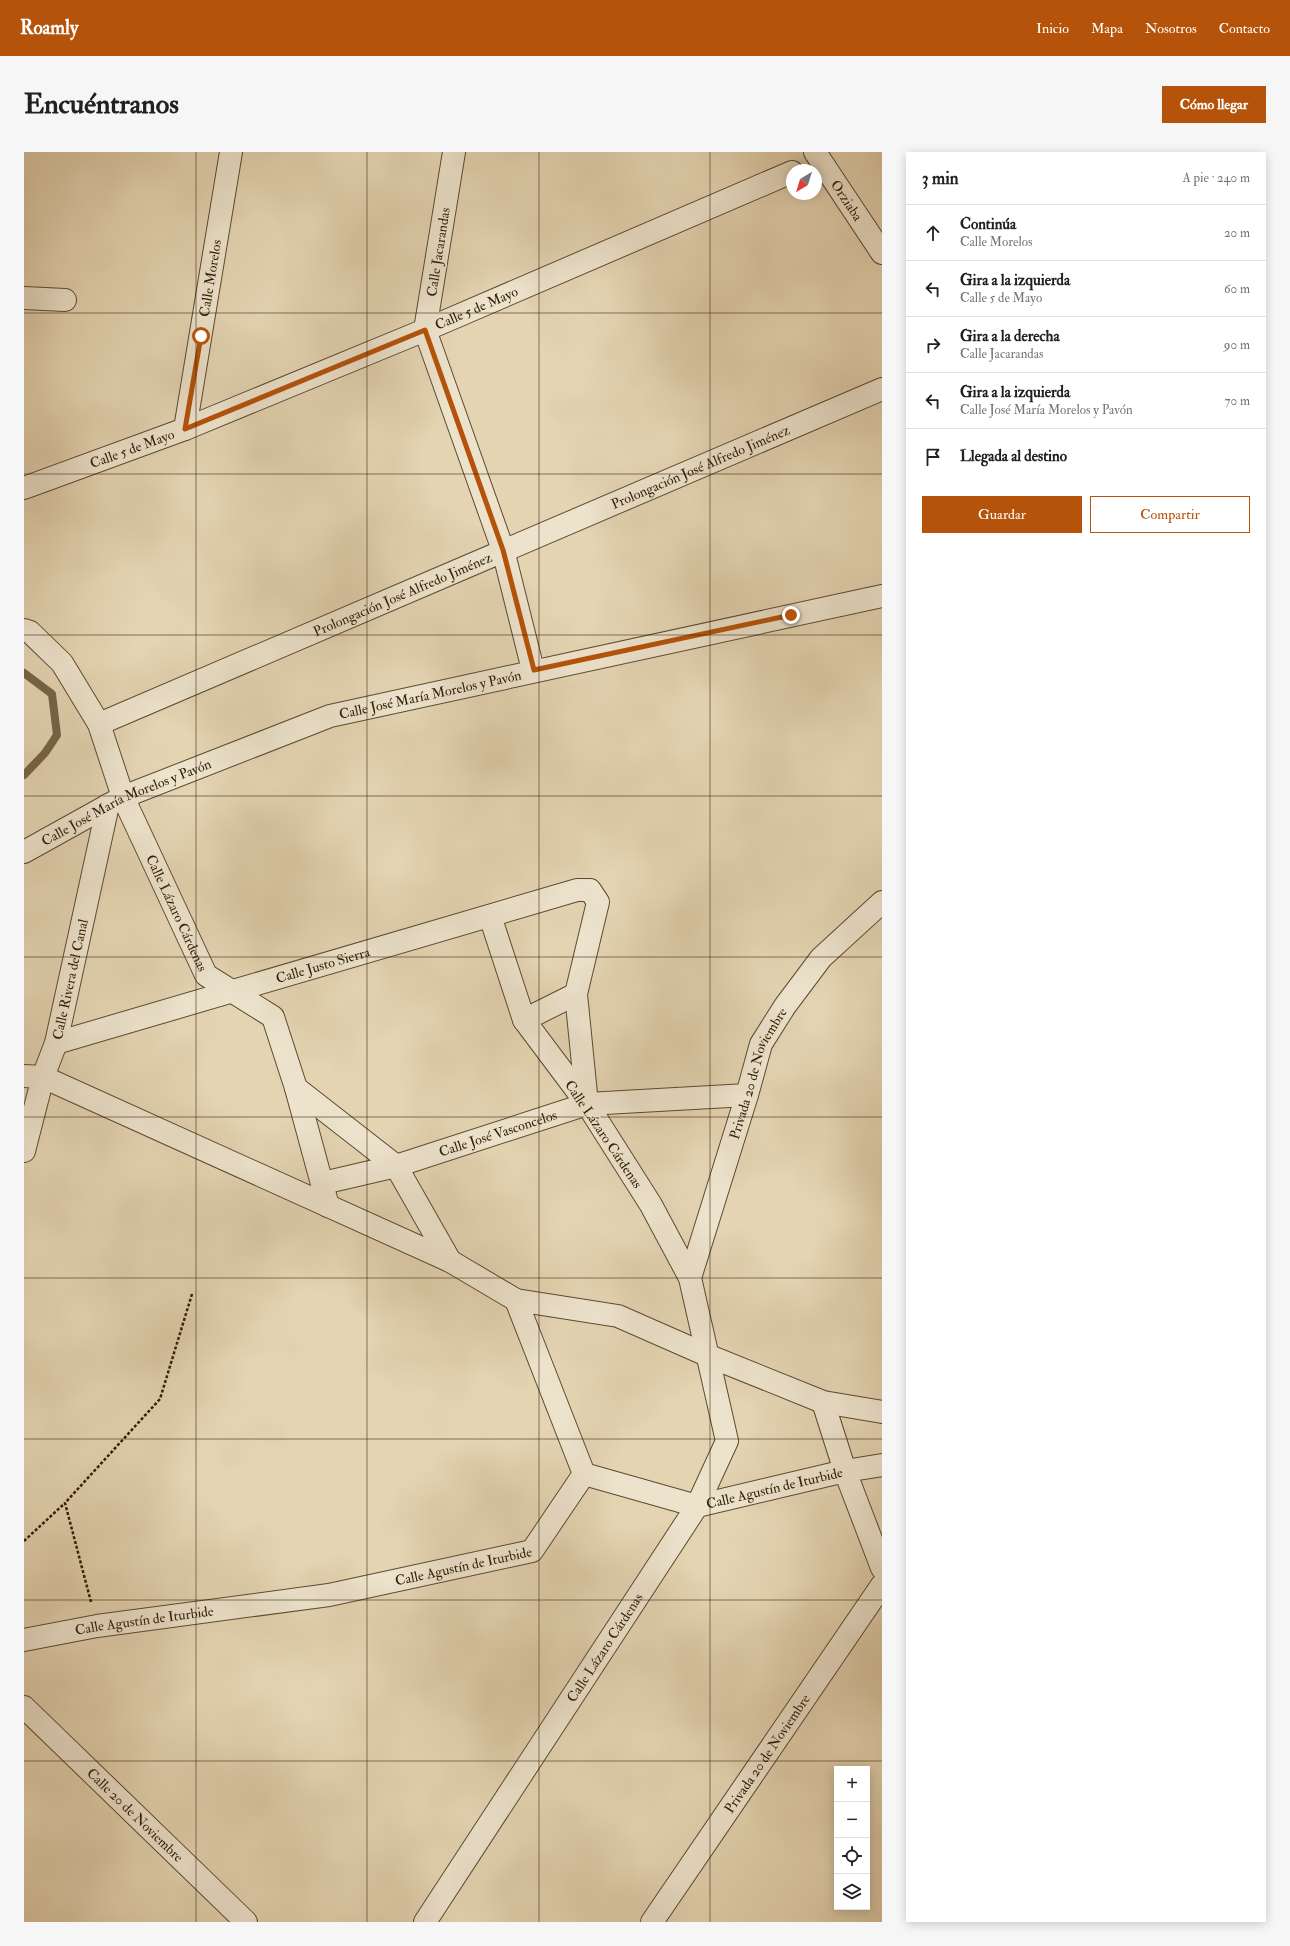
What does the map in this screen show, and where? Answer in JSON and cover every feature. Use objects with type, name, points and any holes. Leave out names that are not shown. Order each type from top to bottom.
[{"type":"street","name":"Calle Morelos","points":[[185,429],[232,152]]},
{"type":"street","name":"Calle Jacarandas","points":[[454,152],[425,330],[503,550],[534,670]]},
{"type":"street","points":[[805,164],[818,156]]},
{"type":"street","name":"Orziaba","points":[[818,156],[881,249]]},
{"type":"street","name":"Calle 5 de Mayo","points":[[24,488],[185,429],[425,330],[786,175]]},
{"type":"street","points":[[24,298],[65,300]]},
{"type":"street","name":"Prolongación José Alfredo Jiménez","points":[[99,724],[882,389]]},
{"type":"street","name":"Calle José María Morelos y Pavón","points":[[24,852],[116,801],[330,716],[534,670],[882,596]]},
{"type":"street","points":[[24,630],[30,632],[62,663],[99,724],[116,801]]},
{"type":"street","name":"Calle Lázaro Cárdenas","points":[[116,801],[206,975],[273,1017],[296,1088],[328,1206]]},
{"type":"street","name":"Calle Rivera del Canal","points":[[24,1151],[34,1077],[56,1044],[116,801]]},
{"type":"street","name":"Calle Justo Sierra","points":[[56,1044],[577,890],[590,890],[598,902],[576,994]]},
{"type":"street","name":"Privada 20 de Noviembre","points":[[690,1278],[748,1095],[761,1044],[785,1006],[821,958],[882,902]]},
{"type":"street","name":"Calle Lázaro Cárdenas","points":[[425,1922],[697,1506],[727,1441],[709,1356],[690,1278],[651,1205],[587,1104],[524,1020],[490,916]]},
{"type":"street","points":[[524,1020],[576,994],[587,1104]]},
{"type":"street","points":[[34,1077],[450,1261],[516,1300],[618,1316],[709,1356],[823,1402],[882,1412]]},
{"type":"street","points":[[296,1088],[396,1166],[450,1261]]},
{"type":"street","name":"Calle José Vasconcelos","points":[[323,1183],[396,1166],[587,1104],[748,1095]]},
{"type":"street","points":[[516,1300],[584,1474]]},
{"type":"street","points":[[823,1402],[845,1471],[882,1568]]},
{"type":"street","name":"Calle Agustín de Iturbide","points":[[24,1640],[97,1626],[329,1595],[532,1551],[584,1474],[697,1506],[845,1471],[882,1465]]},
{"type":"street","name":"Privada 20 de Noviembre","points":[[652,1922],[882,1586]]},
{"type":"street","name":"Calle 20 de Noviembre","points":[[24,1707],[246,1922]]},
{"type":"path","points":[[24,1541],[65,1503],[160,1399],[192,1294]]},
{"type":"path","points":[[65,1503],[97,1626]]},
{"type":"waterway","points":[[24,673],[52,694],[57,735],[45,753],[24,775]]},
{"type":"route","points":[[201,336],[185,429],[425,330],[503,550],[534,670],[791,615]]}]
